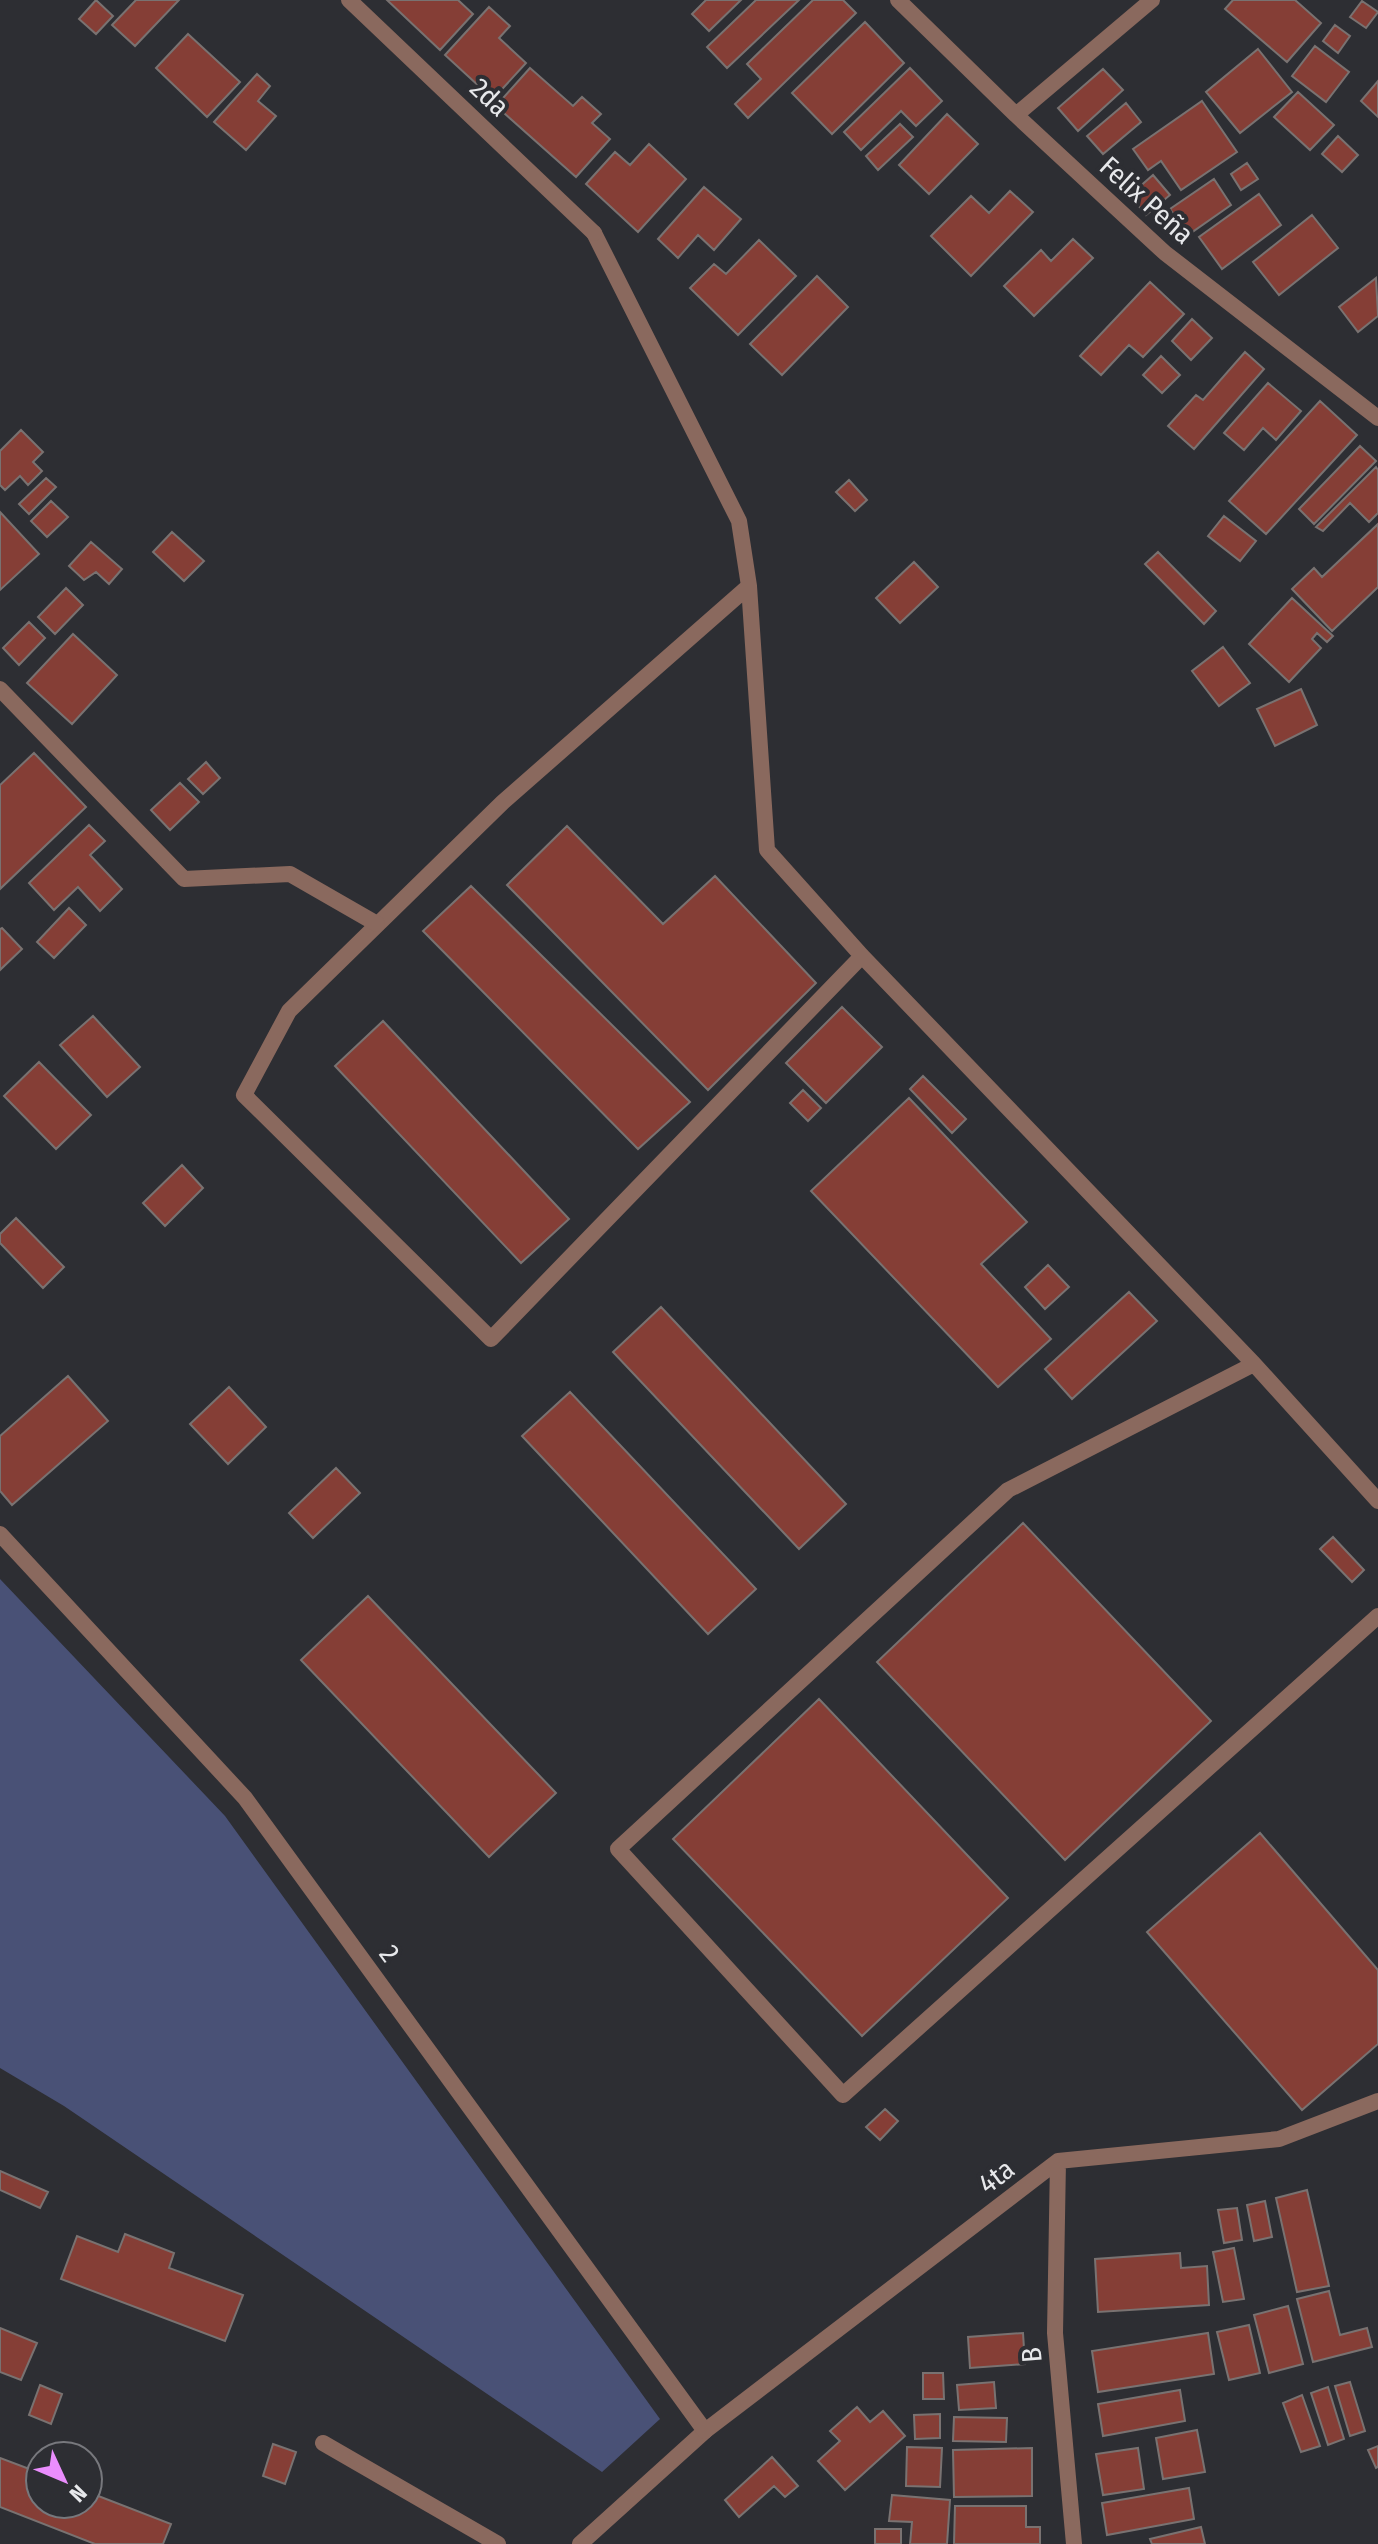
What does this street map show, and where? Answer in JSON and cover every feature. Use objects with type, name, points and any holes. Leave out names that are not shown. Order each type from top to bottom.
[{"type":"street","name":"2da","points":[[349,0],[594,233],[739,521],[749,586],[767,850],[862,956],[1254,1364],[1378,1501]]},
{"type":"street","name":"Felix Peña","points":[[898,0],[1165,253],[1378,418]]},
{"type":"street","points":[[1016,115],[1152,0]]},
{"type":"street","points":[[749,586],[503,802],[289,1011],[244,1095],[491,1339],[862,956]]},
{"type":"street","points":[[0,689],[184,879],[290,874],[377,924]]},
{"type":"street","points":[[1254,1364],[1008,1490],[618,1849],[843,2095],[1378,1616]]},
{"type":"street","name":"2","points":[[0,1534],[245,1798],[705,2431]]},
{"type":"street","name":"4ta","points":[[580,2544],[705,2431],[1058,2161],[1279,2139],[1378,2101]]},
{"type":"street","name":"B","points":[[1058,2161],[1055,2333],[1074,2544]]},
{"type":"street","points":[[323,2443],[498,2544]]},
{"type":"shaded area","points":[[0,1579],[225,1816],[660,2419],[602,2472],[64,2106],[0,2068]]},
{"type":"building","points":[[96,0],[113,16],[96,34],[79,19]]},
{"type":"building","points":[[136,0],[179,0],[135,46],[112,25]]},
{"type":"building","points":[[387,0],[458,0],[473,14],[440,50]]},
{"type":"building","points":[[706,0],[741,0],[709,31],[692,14]]},
{"type":"building","points":[[756,0],[799,0],[727,68],[707,47]]},
{"type":"building","points":[[813,0],[843,0],[856,13],[748,118],[735,104],[761,79],[747,64]]},
{"type":"building","points":[[1233,0],[1295,0],[1321,23],[1287,62],[1225,9]]},
{"type":"building","points":[[1362,1],[1378,12],[1366,28],[1350,17]]},
{"type":"building","points":[[489,7],[510,26],[499,38],[526,63],[493,99],[445,55]]},
{"type":"building","points":[[865,22],[904,63],[832,134],[792,93]]},
{"type":"building","points":[[1335,25],[1350,36],[1338,53],[1323,41]]},
{"type":"building","points":[[188,34],[240,82],[207,117],[156,68]]},
{"type":"building","points":[[1315,46],[1349,72],[1326,102],[1292,76]]},
{"type":"building","points":[[1258,49],[1292,92],[1240,133],[1206,92]]},
{"type":"building","points":[[530,68],[573,106],[582,97],[601,114],[592,123],[610,139],[576,177],[496,106]]},
{"type":"building","points":[[910,68],[942,101],[916,126],[901,111],[861,150],[844,132]]},
{"type":"building","points":[[1103,69],[1123,90],[1078,131],[1058,108]]},
{"type":"building","points":[[257,74],[270,86],[258,101],[276,116],[246,150],[214,122]]},
{"type":"building","points":[[1378,81],[1378,117],[1361,101]]},
{"type":"building","points":[[1298,92],[1334,125],[1310,150],[1274,117]]},
{"type":"building","points":[[1202,101],[1237,152],[1181,190],[1161,161],[1148,170],[1133,149]]},
{"type":"building","points":[[1126,103],[1141,122],[1103,154],[1087,136]]},
{"type":"building","points":[[947,114],[978,144],[929,194],[899,165]]},
{"type":"building","points":[[900,124],[913,137],[878,170],[866,156]]},
{"type":"building","points":[[1338,136],[1358,155],[1342,172],[1322,154]]},
{"type":"building","points":[[649,144],[686,179],[638,232],[586,184],[615,152],[630,165]]},
{"type":"building","points":[[1247,163],[1258,179],[1241,190],[1231,174]]},
{"type":"building","points":[[1153,175],[1170,195],[1146,215],[1130,195]]},
{"type":"building","points":[[1214,179],[1231,205],[1188,235],[1170,209]]},
{"type":"building","points":[[704,187],[741,219],[714,250],[698,235],[678,258],[658,239]]},
{"type":"building","points":[[1010,191],[1033,212],[971,276],[931,236],[971,196],[989,213]]},
{"type":"building","points":[[1259,194],[1281,225],[1222,269],[1199,237]]},
{"type":"building","points":[[1312,215],[1338,248],[1279,295],[1253,262]]},
{"type":"building","points":[[1073,239],[1093,258],[1034,316],[1004,286],[1041,250],[1051,261]]},
{"type":"building","points":[[759,240],[796,276],[738,335],[690,288],[714,264],[726,274]]},
{"type":"building","points":[[817,276],[848,307],[782,375],[750,344]]},
{"type":"building","points":[[1376,278],[1378,316],[1358,332],[1339,307]]},
{"type":"building","points":[[1150,282],[1184,314],[1143,357],[1129,345],[1101,375],[1080,356]]},
{"type":"building","points":[[1192,319],[1212,338],[1191,360],[1172,341]]},
{"type":"building","points":[[1245,352],[1264,369],[1194,449],[1168,426],[1196,395],[1203,400]]},
{"type":"building","points":[[1161,356],[1180,375],[1162,393],[1143,375]]},
{"type":"building","points":[[1268,383],[1301,411],[1276,440],[1263,428],[1244,450],[1224,433]]},
{"type":"building","points":[[1320,401],[1357,435],[1266,534],[1229,501]]},
{"type":"building","points":[[21,430],[43,452],[33,462],[42,471],[28,485],[20,476],[5,490],[0,485],[0,451]]},
{"type":"building","points":[[1360,446],[1376,461],[1314,524],[1299,509]]},
{"type":"building","points":[[1376,467],[1378,513],[1369,522],[1350,503],[1323,531],[1316,527]]},
{"type":"building","points":[[46,478],[56,487],[29,514],[19,504]]},
{"type":"building","points":[[849,480],[867,500],[855,511],[836,492]]},
{"type":"building","points":[[51,501],[68,517],[47,537],[31,521]]},
{"type":"building","points":[[0,512],[39,554],[0,590]]},
{"type":"building","points":[[1224,516],[1256,541],[1240,561],[1208,536]]},
{"type":"building","points":[[1378,524],[1378,587],[1332,631],[1292,589],[1314,568],[1322,577]]},
{"type":"building","points":[[172,532],[204,561],[184,581],[153,552]]},
{"type":"building","points":[[91,542],[122,569],[109,584],[96,572],[84,580],[69,566]]},
{"type":"building","points":[[1158,552],[1216,611],[1204,624],[1145,564]]},
{"type":"building","points":[[914,562],[938,587],[900,623],[876,598]]},
{"type":"building","points":[[66,588],[83,605],[55,634],[38,617]]},
{"type":"building","points":[[1292,598],[1333,636],[1327,642],[1317,633],[1312,639],[1321,648],[1289,682],[1249,644]]},
{"type":"building","points":[[29,622],[45,638],[19,665],[3,648]]},
{"type":"building","points":[[73,634],[117,675],[72,724],[27,683]]},
{"type":"building","points":[[1223,647],[1250,683],[1219,706],[1192,671]]},
{"type":"building","points":[[1301,689],[1317,725],[1275,746],[1257,709]]},
{"type":"building","points":[[34,753],[86,807],[0,889],[0,785]]},
{"type":"building","points":[[206,762],[220,778],[203,794],[188,779]]},
{"type":"building","points":[[180,783],[199,802],[170,830],[151,810]]},
{"type":"building","points":[[89,825],[105,841],[90,855],[122,889],[100,911],[78,887],[54,910],[29,883]]},
{"type":"building","points":[[567,826],[663,924],[715,876],[816,983],[708,1090],[507,885]]},
{"type":"building","points":[[471,886],[690,1102],[638,1149],[423,931]]},
{"type":"building","points":[[69,908],[86,925],[54,958],[37,942]]},
{"type":"building","points":[[0,929],[22,949],[0,970]]},
{"type":"building","points":[[842,1007],[882,1047],[826,1103],[786,1063]]},
{"type":"building","points":[[93,1016],[140,1067],[107,1097],[60,1045]]},
{"type":"building","points":[[383,1021],[569,1219],[521,1263],[335,1066]]},
{"type":"building","points":[[39,1062],[91,1115],[56,1149],[4,1096]]},
{"type":"building","points":[[923,1076],[966,1119],[952,1133],[910,1089]]},
{"type":"building","points":[[803,1090],[821,1108],[808,1121],[790,1103]]},
{"type":"building","points":[[909,1098],[1027,1222],[981,1264],[1051,1339],[998,1387],[811,1191]]},
{"type":"building","points":[[182,1165],[203,1188],[165,1226],[143,1203]]},
{"type":"building","points":[[16,1218],[64,1267],[43,1288],[0,1243],[0,1234]]},
{"type":"building","points":[[1048,1265],[1069,1287],[1045,1309],[1025,1287]]},
{"type":"building","points":[[1129,1292],[1157,1321],[1072,1399],[1045,1369]]},
{"type":"building","points":[[661,1307],[846,1504],[799,1549],[613,1352]]},
{"type":"building","points":[[68,1376],[108,1421],[12,1505],[0,1491],[0,1436]]},
{"type":"building","points":[[229,1387],[266,1427],[228,1464],[190,1424]]},
{"type":"building","points":[[570,1392],[756,1589],[708,1634],[522,1436]]},
{"type":"building","points":[[336,1468],[360,1493],[313,1538],[289,1513]]},
{"type":"building","points":[[1023,1523],[1211,1721],[1065,1860],[877,1662]]},
{"type":"building","points":[[1333,1537],[1364,1570],[1352,1582],[1320,1549]]},
{"type":"building","points":[[368,1596],[556,1793],[489,1857],[301,1660]]},
{"type":"building","points":[[819,1699],[1008,1898],[862,2036],[673,1839]]},
{"type":"building","points":[[1260,1833],[1378,1970],[1378,2044],[1302,2110],[1147,1932]]},
{"type":"building","points":[[885,2109],[898,2121],[880,2140],[866,2127]]},
{"type":"building","points":[[0,2171],[48,2192],[40,2208],[0,2190]]},
{"type":"building","points":[[1307,2190],[1329,2286],[1297,2292],[1276,2198]]},
{"type":"building","points":[[1265,2201],[1272,2237],[1254,2241],[1247,2205]]},
{"type":"building","points":[[1237,2208],[1242,2240],[1224,2243],[1218,2210]]},
{"type":"building","points":[[125,2234],[174,2253],[169,2268],[243,2295],[225,2341],[61,2279],[77,2236],[118,2252]]},
{"type":"building","points":[[1234,2248],[1244,2299],[1223,2302],[1213,2252]]},
{"type":"building","points":[[1180,2253],[1181,2268],[1207,2266],[1209,2305],[1098,2312],[1095,2259]]},
{"type":"building","points":[[1329,2291],[1340,2335],[1367,2328],[1372,2347],[1313,2362],[1297,2299]]},
{"type":"building","points":[[1288,2306],[1303,2364],[1269,2373],[1254,2315]]},
{"type":"building","points":[[1249,2325],[1260,2373],[1229,2380],[1217,2332]]},
{"type":"building","points":[[0,2328],[37,2343],[21,2380],[0,2372]]},
{"type":"building","points":[[1023,2333],[1025,2364],[970,2368],[968,2337]]},
{"type":"building","points":[[1208,2333],[1214,2374],[1098,2392],[1092,2351]]},
{"type":"building","points":[[923,2373],[943,2373],[944,2399],[923,2399]]},
{"type":"building","points":[[994,2382],[996,2408],[959,2410],[957,2385]]},
{"type":"building","points":[[1350,2382],[1365,2431],[1350,2436],[1335,2386]]},
{"type":"building","points":[[40,2385],[62,2394],[51,2424],[29,2415]]},
{"type":"building","points":[[1328,2387],[1344,2439],[1328,2445],[1311,2393]]},
{"type":"building","points":[[1180,2390],[1185,2421],[1103,2436],[1098,2404]]},
{"type":"building","points":[[1302,2395],[1320,2446],[1301,2452],[1283,2403]]},
{"type":"building","points":[[857,2407],[870,2422],[883,2411],[905,2436],[845,2490],[818,2461],[840,2441],[830,2431]]},
{"type":"building","points":[[940,2414],[940,2438],[915,2439],[914,2415]]},
{"type":"building","points":[[954,2417],[1007,2418],[1006,2442],[953,2441]]},
{"type":"building","points":[[1197,2430],[1205,2472],[1163,2479],[1156,2438]]},
{"type":"building","points":[[273,2444],[296,2452],[285,2484],[263,2476]]},
{"type":"building","points":[[1378,2446],[1378,2467],[1376,2468],[1368,2450]]},
{"type":"building","points":[[907,2447],[942,2448],[940,2487],[906,2486]]},
{"type":"building","points":[[1032,2448],[1032,2496],[954,2497],[953,2450]]},
{"type":"building","points":[[1138,2448],[1144,2489],[1103,2495],[1096,2454]]},
{"type":"building","points":[[772,2457],[798,2486],[785,2497],[774,2486],[739,2517],[725,2500]]},
{"type":"building","points":[[0,2458],[24,2467],[24,2516],[0,2507]]},
{"type":"building","points":[[1189,2488],[1194,2519],[1107,2535],[1102,2503]]},
{"type":"building","points":[[892,2495],[950,2500],[947,2544],[910,2544],[912,2522],[889,2521]]},
{"type":"building","points":[[104,2498],[171,2524],[163,2544],[95,2544],[33,2520],[104,2520]]},
{"type":"building","points":[[955,2506],[1026,2506],[1026,2527],[1040,2527],[1040,2544],[954,2544]]},
{"type":"building","points":[[1201,2527],[1205,2544],[1152,2544],[1150,2539]]},
{"type":"building","points":[[875,2529],[901,2529],[901,2544],[875,2544]]}]
